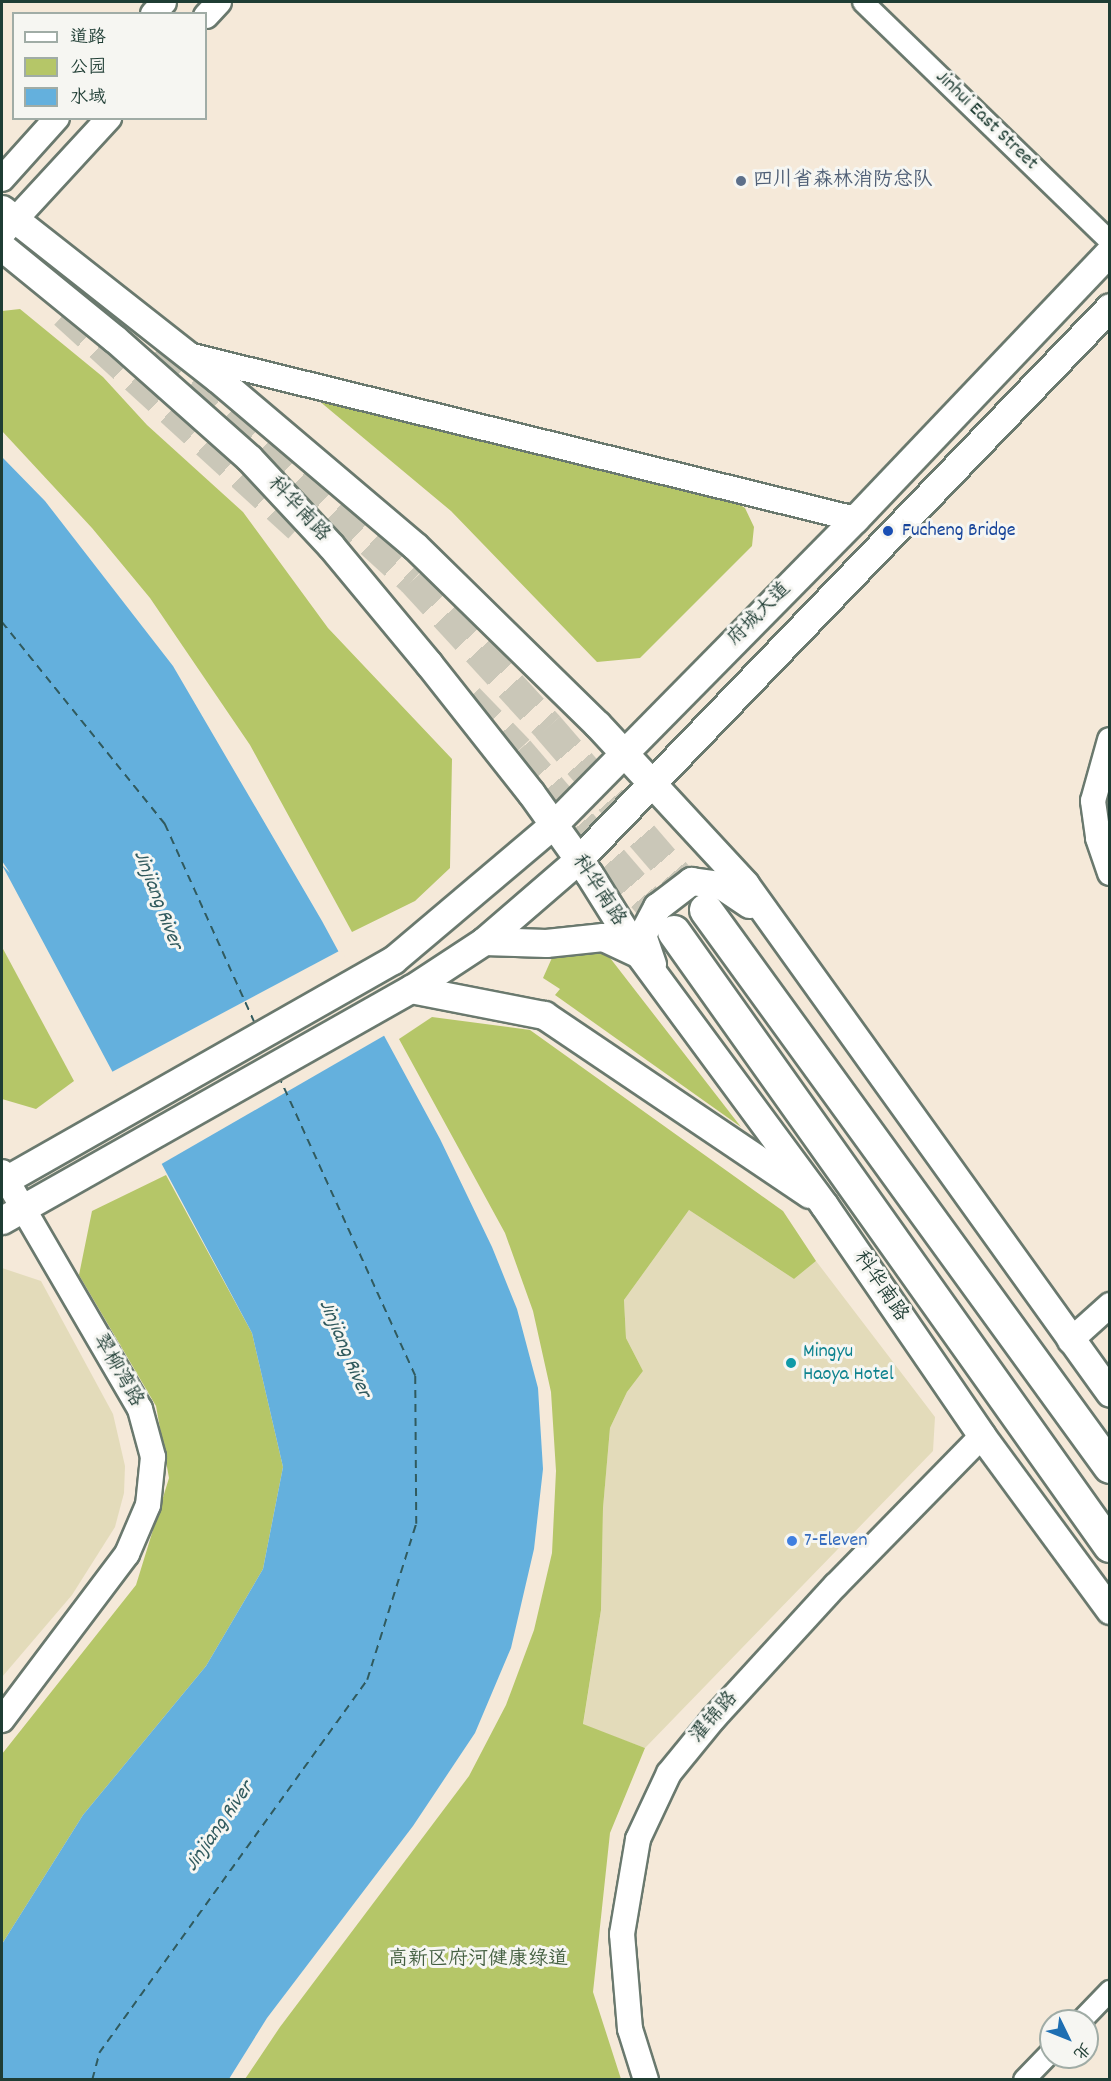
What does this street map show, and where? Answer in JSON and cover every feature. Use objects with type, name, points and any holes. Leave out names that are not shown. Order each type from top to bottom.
[{"type":"highway","points":[[706,910],[1110,1467]]},
{"type":"highway","name":"科华南路","points":[[674,932],[1110,1546]]},
{"type":"main road","points":[[6,221],[186,354],[415,546],[623,752],[744,884],[1070,1341],[1110,1393]]},
{"type":"main road","name":"科华南路","points":[[2,247],[115,339],[249,458],[331,546],[451,692],[553,825],[639,954],[824,1205],[982,1436],[1110,1610]]},
{"type":"main road","name":"府城大道","points":[[3,1178],[393,960],[553,825],[855,519],[1110,251]]},
{"type":"main road","name":"府城大道","points":[[12,1214],[411,989],[484,941],[578,860],[1110,307]]},
{"type":"main road","points":[[657,978],[642,934],[657,907],[691,881],[721,885],[768,916]]},
{"type":"main road","points":[[484,941],[546,943],[603,937],[639,954]]},
{"type":"main road","points":[[411,989],[544,1015],[824,1205]]},
{"type":"street","points":[[207,15],[219,2]]},
{"type":"street","name":"Jinhui East Street","points":[[863,2],[1110,241]]},
{"type":"street","points":[[2,179],[55,120]]},
{"type":"street","points":[[6,221],[107,120]]},
{"type":"street","points":[[186,354],[855,519]]},
{"type":"street","points":[[1110,740],[1093,801],[1098,838],[1110,873]]},
{"type":"street","name":"翠柳湾路","points":[[2,1720],[128,1554],[148,1505],[153,1457],[140,1409],[12,1214],[3,1178]]},
{"type":"street","points":[[1070,1341],[1110,1305]]},
{"type":"street","name":"濯锦路","points":[[646,2079],[630,2029],[622,1934],[638,1839],[669,1773],[714,1718],[836,1585],[982,1436]]},
{"type":"street","points":[[1093,2009],[1110,1991]]},
{"type":"street","points":[[1024,2079],[1039,2064]]},
{"type":"shaded area","points":[[689,1210],[794,1279],[816,1261],[935,1417],[933,1451],[645,1748],[583,1725],[601,1610],[603,1508],[610,1428],[627,1392],[643,1371],[626,1338],[624,1300]]},
{"type":"shaded area","points":[[2,1268],[41,1281],[113,1414],[125,1466],[124,1493],[115,1527],[72,1595],[2,1677]]},
{"type":"green space","points":[[20,309],[103,377],[147,425],[243,512],[328,628],[452,759],[450,868],[415,901],[352,932],[250,745],[150,598],[92,528],[2,431],[2,311]]},
{"type":"green space","points":[[312,395],[725,495],[745,508],[754,527],[752,546],[640,658],[597,662],[451,511]]},
{"type":"green space","points":[[2,947],[74,1081],[36,1109],[2,1099]]},
{"type":"green space","points":[[555,951],[607,954],[741,1127],[555,995],[560,989],[543,978]]},
{"type":"green space","name":"高新区府河健康绿道","points":[[432,1017],[530,1030],[783,1211],[816,1261],[794,1279],[689,1210],[624,1300],[626,1338],[643,1371],[627,1392],[610,1428],[603,1508],[601,1610],[583,1724],[645,1748],[610,1833],[593,1992],[621,2079],[245,2079],[280,2027],[469,1776],[506,1705],[534,1630],[552,1553],[556,1471],[551,1392],[533,1311],[505,1233],[399,1039]]},
{"type":"green space","points":[[166,1175],[252,1333],[283,1467],[263,1569],[206,1666],[83,1815],[2,1944],[2,1754],[136,1585],[169,1478],[156,1406],[79,1275],[92,1211]]},
{"type":"water","name":"Jinjiang River","points":[[2,457],[45,501],[173,666],[322,921],[440,1139],[492,1247],[517,1309],[538,1388],[543,1469],[534,1549],[511,1648],[475,1733],[413,1826],[267,2018],[229,2079],[2,2079],[2,1944],[83,1815],[206,1666],[263,1569],[283,1467],[252,1333],[2,865],[10,873],[2,861]]},
{"type":"pier","points":[[341,950],[387,1034],[158,1166],[110,1073]]},
{"type":"ferry route","points":[[2,622],[165,824],[255,1023]]},
{"type":"ferry route","points":[[92,2080],[99,2053],[367,1680],[416,1524],[415,1376],[279,1077]]},
{"type":"tunnel","points":[[65,313],[299,527]]},
{"type":"tunnel","points":[[159,348],[413,580],[548,727],[706,910]]},
{"type":"tunnel","points":[[468,699],[518,751],[673,931]]},
{"type":"place","name":"四川省森林消防总队","points":[[741,181]]},
{"type":"place","name":"Fucheng Bridge","points":[[888,531]]},
{"type":"place","name":"Mingyu Haoya Hotel","points":[[791,1363]]},
{"type":"place","name":"7-Eleven","points":[[792,1541]]}]
